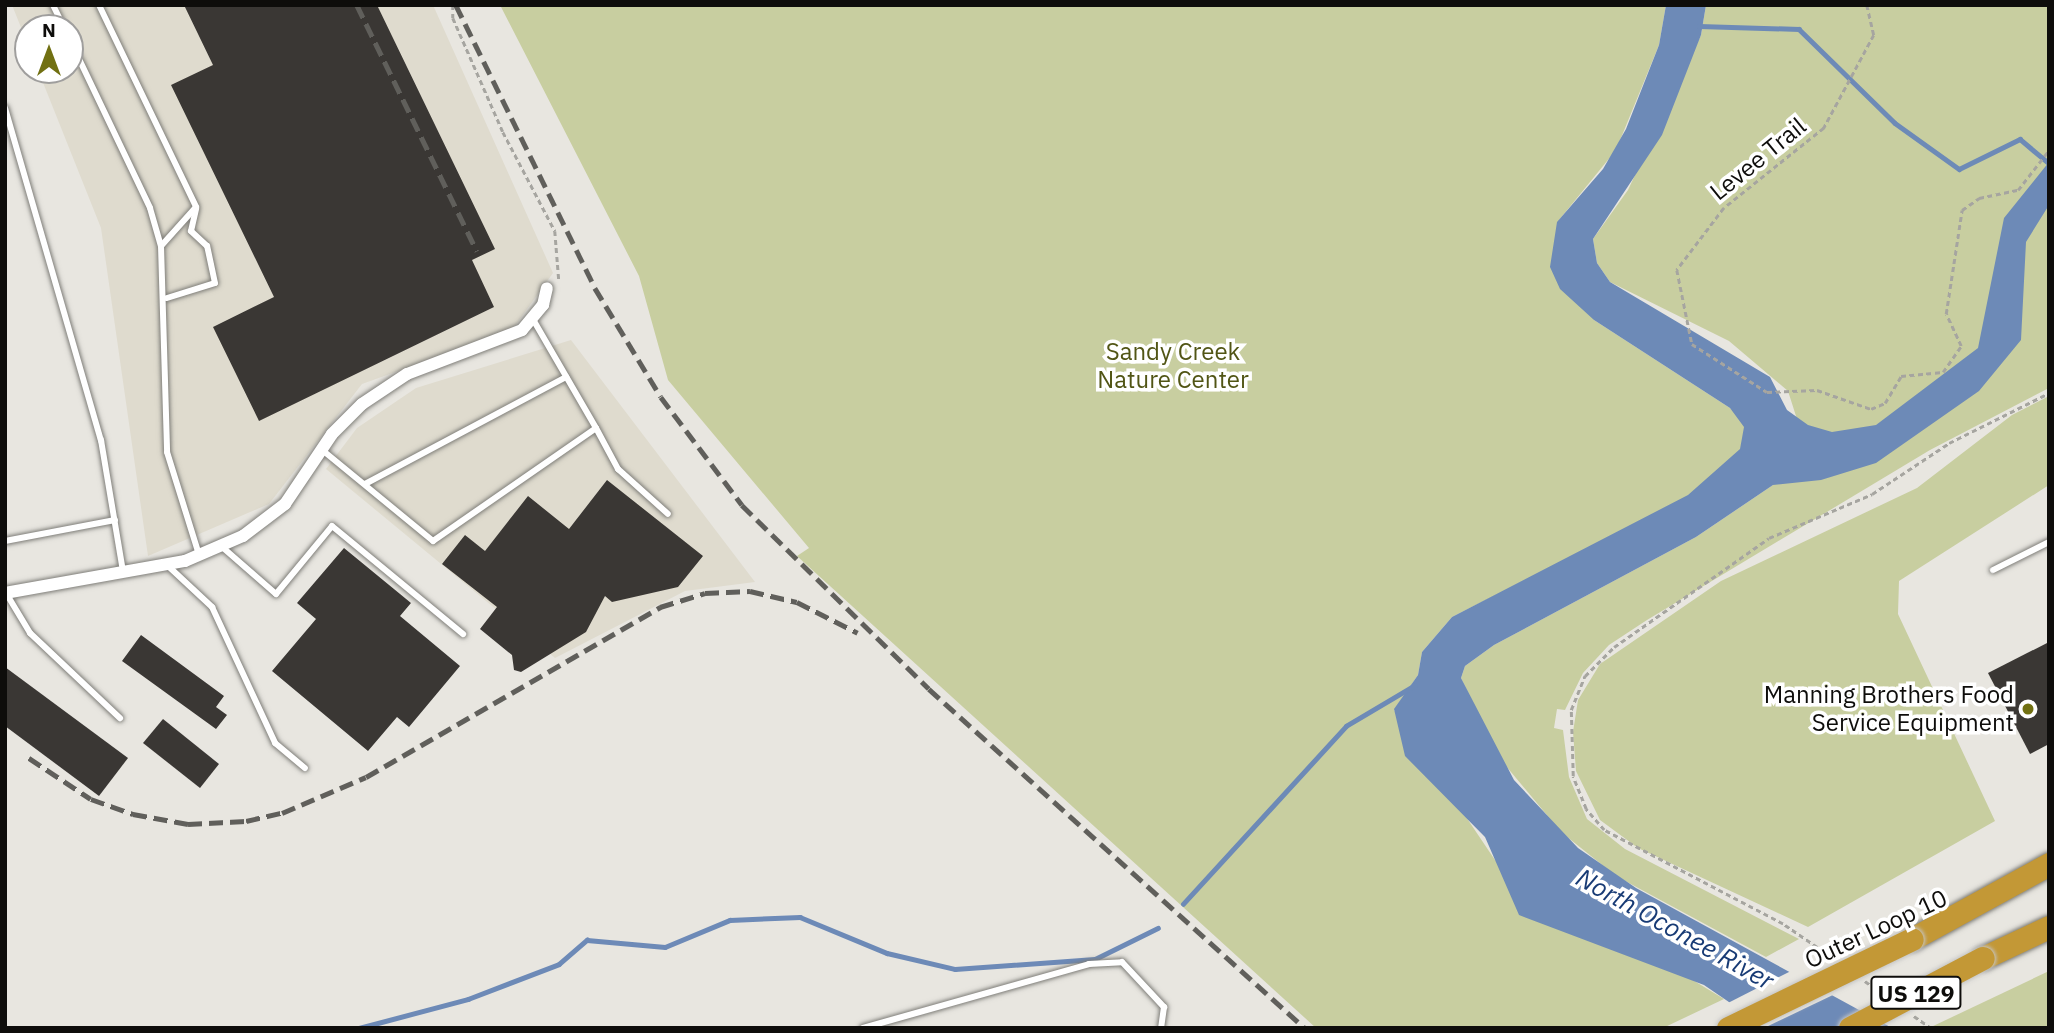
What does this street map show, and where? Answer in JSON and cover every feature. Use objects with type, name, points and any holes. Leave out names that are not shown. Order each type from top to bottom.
[{"type":"highway","points":[[1912,939],[2049,864]]},
{"type":"highway","name":"Outer Loop 10","points":[[1728,1028],[1912,939],[2049,882]]},
{"type":"highway","name":"US 129","points":[[1850,1028],[1983,958],[2049,927]]},
{"type":"highway","points":[[1983,958],[2049,939]]},
{"type":"street","points":[[6,593],[167,565],[221,546],[285,504],[321,449],[347,417],[387,386],[534,321],[547,288]]},
{"type":"lane","points":[[99,5],[196,207],[191,231],[206,246],[215,283],[167,298]]},
{"type":"lane","points":[[84,69],[150,208],[161,246],[167,298],[161,396],[167,452],[199,555]]},
{"type":"lane","points":[[5,108],[101,440],[124,573]]},
{"type":"lane","points":[[161,246],[196,207]]},
{"type":"lane","points":[[534,321],[618,469],[668,514]]},
{"type":"lane","points":[[365,484],[566,377]]},
{"type":"lane","points":[[321,449],[433,541],[596,428]]},
{"type":"lane","points":[[5,541],[115,520]]},
{"type":"lane","points":[[221,546],[276,594],[332,526],[463,634]]},
{"type":"lane","points":[[1993,570],[2049,542]]},
{"type":"lane","points":[[167,565],[212,607],[275,743],[305,768]]},
{"type":"lane","points":[[6,593],[30,633],[120,719]]},
{"type":"lane","points":[[863,1028],[1089,964],[1122,962],[1164,1007],[1161,1028]]},
{"type":"path","points":[[453,5],[453,18],[503,132],[555,231],[560,281],[547,288]]},
{"type":"path","name":"Levee Trail","points":[[1867,5],[1872,39],[1842,84],[1813,141],[1724,208],[1677,270],[1692,344],[1767,392],[1817,390],[1875,409],[1897,378],[1936,375],[1950,368],[1961,346],[1947,314],[1961,214],[1976,199],[2018,190],[2049,150]]},
{"type":"path","points":[[1835,960],[1783,923],[1604,830],[1586,809],[1573,776],[1571,710],[1585,676],[1614,647],[1769,538],[1872,494],[1949,443],[2049,393]]},
{"type":"path","points":[[1857,975],[1889,998]]},
{"type":"path","points":[[1910,1013],[1931,1028]]},
{"type":"shaded area","points":[[12,5],[433,5],[553,273],[512,330],[362,384],[269,504],[148,556],[101,228],[44,84],[84,84],[84,14],[16,14]]},
{"type":"shaded area","points":[[571,340],[755,582],[685,591],[555,658],[326,469],[357,428],[416,388]]},
{"type":"green space","name":"Sandy Creek Nature Center","points":[[500,5],[1666,5],[1659,45],[1616,150],[1559,220],[1594,320],[1730,408],[1774,449],[1632,537],[1583,551],[1452,617],[1422,652],[1418,675],[1394,710],[1495,860],[1724,999],[1663,1028],[1316,1028],[797,556],[809,548],[668,380],[639,276]]},
{"type":"green space","points":[[1706,5],[2049,5],[2049,388],[1930,450],[1647,620],[1609,645],[1583,673],[1565,710],[1557,709],[1554,728],[1563,730],[1569,777],[1587,819],[1625,849],[1799,939],[1766,957],[1616,876],[1561,832],[1501,760],[1461,678],[1465,666],[1494,645],[1696,537],[1810,460],[1788,391],[1729,341],[1610,282],[1597,263],[1593,239],[1628,190],[1701,35]]},
{"type":"green space","points":[[2049,396],[2049,485],[1899,581],[1898,614],[1995,821],[1808,927],[1638,848],[1600,820],[1576,771],[1573,732],[1578,700],[1600,664],[1721,581],[1917,488],[2012,415]]},
{"type":"green space","points":[[2049,971],[2049,1028],[1929,1028]]},
{"type":"water","name":"North Oconee River","points":[[1666,5],[1706,5],[1701,35],[1662,135],[1593,239],[1597,263],[1610,282],[1770,377],[1787,410],[1808,425],[1832,432],[1876,425],[1978,348],[2004,218],[2049,162],[2049,205],[2026,242],[2021,340],[1979,391],[1876,463],[1821,480],[1773,485],[1696,537],[1494,645],[1465,666],[1461,678],[1514,780],[1578,848],[1636,888],[1892,1028],[1767,1028],[1704,985],[1519,915],[1485,837],[1405,756],[1394,709],[1418,675],[1422,652],[1452,617],[1688,495],[1740,449],[1744,427],[1730,408],[1594,320],[1560,289],[1550,267],[1557,222],[1603,169],[1626,129],[1659,45]]},
{"type":"pier","points":[[1795,969],[1837,993],[1764,1028],[1726,1004]]},
{"type":"building","points":[[184,5],[377,5],[495,249],[472,260],[494,307],[259,421],[213,327],[274,297],[171,85],[213,65]]},
{"type":"building","points":[[607,480],[703,556],[678,587],[612,602],[605,596],[586,632],[521,672],[514,670],[512,655],[480,629],[497,607],[442,564],[465,535],[485,551],[528,496],[569,529]]},
{"type":"building","points":[[344,548],[411,603],[400,616],[460,666],[409,727],[397,717],[368,751],[272,671],[316,619],[297,603]]},
{"type":"building","points":[[141,635],[224,696],[216,707],[227,715],[216,729],[122,661]]},
{"type":"building","name":"Manning Brothers Food Service Equipment","points":[[2049,642],[2049,744],[2030,754],[1988,673]]},
{"type":"building","points":[[5,667],[128,758],[99,796],[5,726]]},
{"type":"building","points":[[163,719],[219,764],[200,788],[143,743]]},
{"type":"waterway","points":[[1699,26],[1799,29],[1895,123],[1959,169],[2020,139],[2049,163]]},
{"type":"waterway","points":[[1183,904],[1346,726],[1415,685]]},
{"type":"waterway","points":[[359,1028],[468,999],[559,964],[587,940],[665,947],[730,920],[800,917],[887,953],[955,969],[1095,959],[1158,928]]},
{"type":"railway","points":[[357,5],[477,251]]},
{"type":"railway","points":[[456,5],[595,288],[661,397],[742,505],[929,689],[1305,1028]]},
{"type":"railway","points":[[29,758],[91,799],[133,814],[188,824],[246,821],[282,813],[366,777],[660,607],[705,593],[750,591],[797,602],[858,633]]},
{"type":"place","name":"Manning Brothers Food Service Equipment","points":[[2028,709]]}]
